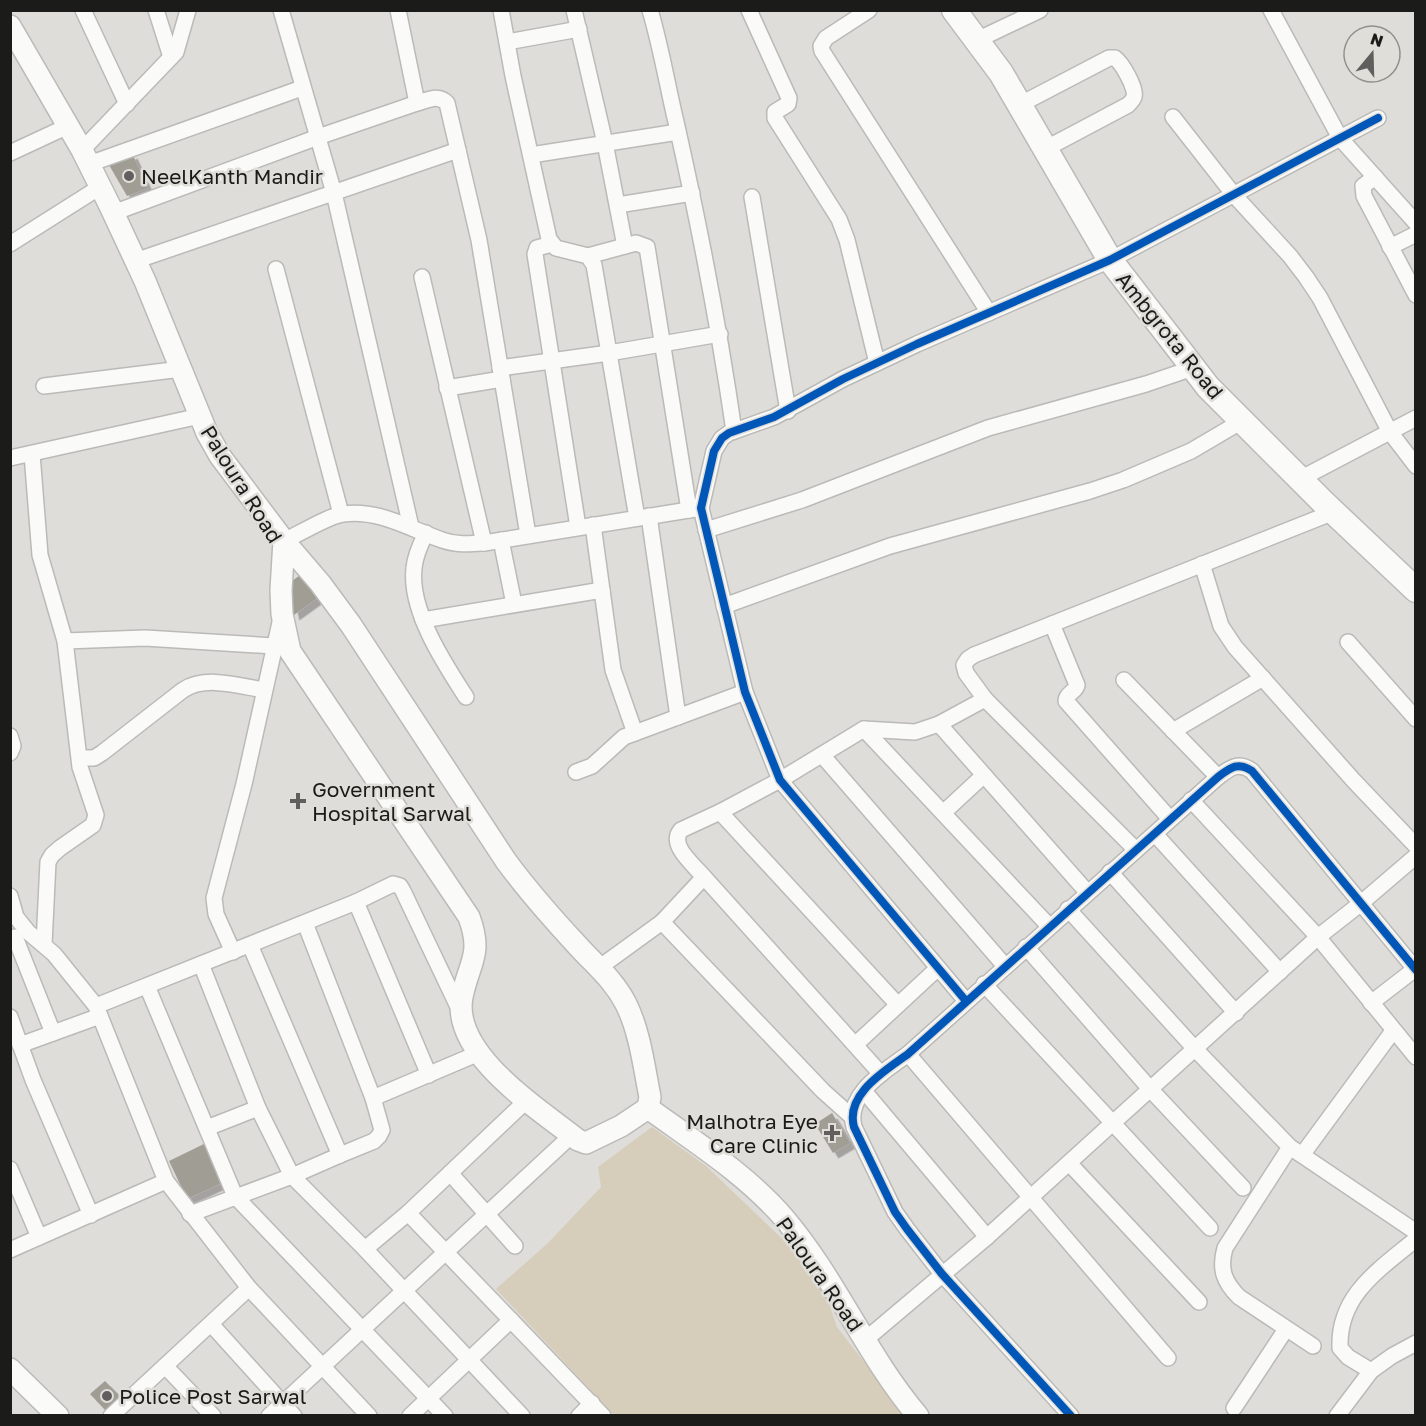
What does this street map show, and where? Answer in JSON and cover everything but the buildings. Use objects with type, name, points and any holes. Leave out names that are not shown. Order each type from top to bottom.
[{"type":"main road","name":"Ambgrota Road","points":[[954,10],[1001,74],[1110,260],[1208,387],[1334,513],[1416,590]]},
{"type":"main road","name":"Paloura Road","points":[[10,26],[86,157],[135,261],[200,416],[220,456],[284,541],[282,614],[290,651],[469,917],[476,934],[476,951],[460,1011]]},
{"type":"main road","points":[[284,541],[320,583],[351,626],[506,861],[533,898],[611,979],[627,1005],[636,1029],[650,1097],[648,1108],[621,1126],[586,1143],[572,1135],[501,1078],[478,1053],[465,1028],[460,1011]]},
{"type":"main road","name":"Paloura Road","points":[[648,1108],[742,1178],[783,1218],[804,1244],[889,1378],[918,1416]]},
{"type":"main road","points":[[10,1369],[58,1416]]},
{"type":"street","points":[[83,10],[127,104]]},
{"type":"street","points":[[156,10],[171,57]]},
{"type":"street","points":[[86,157],[127,104],[178,47],[188,10]]},
{"type":"street","points":[[281,10],[334,193],[411,527]]},
{"type":"street","points":[[398,10],[417,103]]},
{"type":"street","points":[[501,10],[552,244],[561,250],[588,256],[641,243],[646,247],[695,509],[706,530],[745,692],[780,780],[966,1001]]},
{"type":"street","points":[[574,10],[626,246]]},
{"type":"street","points":[[650,10],[660,43],[692,193],[720,334],[734,431]]},
{"type":"street","points":[[749,10],[789,98],[788,104],[775,112],[775,118],[829,201],[843,230],[877,363]]},
{"type":"street","points":[[869,10],[826,38],[820,46],[989,313]]},
{"type":"street","points":[[977,40],[1040,10]]},
{"type":"street","points":[[1271,10],[1340,138],[1416,223]]},
{"type":"street","points":[[507,42],[579,29]]},
{"type":"street","points":[[1019,105],[1110,58],[1115,58],[1123,67],[1135,91],[1134,99],[1128,105],[1045,149]]},
{"type":"street","points":[[86,157],[302,88]]},
{"type":"street","points":[[113,213],[417,103],[438,98],[447,103],[479,240],[528,535]]},
{"type":"street","points":[[1173,117],[1234,195],[1290,256],[1320,298],[1390,432],[1416,466]]},
{"type":"street","points":[[695,509],[714,451],[722,438],[734,431],[788,411],[843,379],[877,363],[1110,260],[1378,118]]},
{"type":"street","points":[[10,153],[68,126]]},
{"type":"street","points":[[531,155],[678,132]]},
{"type":"street","points":[[135,261],[458,150]]},
{"type":"street","points":[[1375,177],[1363,186],[1362,190],[1416,295]]},
{"type":"street","points":[[10,244],[100,187]]},
{"type":"street","points":[[618,205],[692,193]]},
{"type":"street","points":[[752,197],[788,411]]},
{"type":"street","points":[[1390,247],[1416,234]]},
{"type":"street","points":[[552,244],[537,248],[535,254],[552,361],[585,526],[602,590],[613,670],[635,733]]},
{"type":"street","points":[[588,256],[594,264],[609,354],[643,517],[678,717]]},
{"type":"street","points":[[276,269],[340,514]]},
{"type":"street","points":[[422,277],[484,543]]},
{"type":"street","points":[[447,388],[552,361],[609,354],[720,334]]},
{"type":"street","points":[[706,530],[802,500],[988,428],[1146,384],[1193,368]]},
{"type":"street","points":[[44,386],[181,369]]},
{"type":"street","points":[[10,458],[200,416]]},
{"type":"street","points":[[1300,479],[1416,418]]},
{"type":"street","points":[[724,606],[890,546],[1123,480],[1191,451],[1242,421]]},
{"type":"street","points":[[32,454],[40,555],[64,641],[80,767],[96,815],[93,825],[60,848],[48,862],[44,944]]},
{"type":"street","points":[[284,541],[340,514],[356,513],[383,518],[443,541],[463,545],[695,509]]},
{"type":"street","points":[[1136,850],[985,699],[966,673],[964,665],[974,655],[1334,513]]},
{"type":"street","points":[[426,533],[416,554],[413,571],[417,599],[423,620],[439,655],[466,697]]},
{"type":"street","points":[[501,540],[514,604]]},
{"type":"street","points":[[1202,564],[1221,627],[1235,647],[1354,781],[1416,846]]},
{"type":"street","points":[[423,620],[602,590]]},
{"type":"street","points":[[232,952],[216,914],[214,898],[244,784],[282,614]]},
{"type":"street","points":[[1052,624],[1077,685],[1066,701],[1170,819]]},
{"type":"street","points":[[64,641],[145,638],[274,646]]},
{"type":"street","points":[[1348,642],[1416,719]]},
{"type":"street","points":[[1173,732],[1263,678]]},
{"type":"street","points":[[1124,680],[1218,777]]},
{"type":"street","points":[[80,758],[94,758],[102,753],[183,690],[197,683],[209,682],[264,690]]},
{"type":"street","points":[[576,772],[592,766],[616,743],[635,733],[745,692]]},
{"type":"street","points":[[881,1074],[704,877],[679,847],[676,840],[677,834],[780,780],[864,729],[915,732],[939,724],[985,699]]},
{"type":"street","points":[[939,724],[1087,892]]},
{"type":"street","points":[[864,729],[1049,926]]},
{"type":"street","points":[[10,736],[13,746],[10,753]]},
{"type":"street","points":[[822,755],[1005,966]]},
{"type":"street","points":[[1071,1416],[942,1274],[895,1212],[854,1126],[851,1116],[853,1105],[881,1074],[908,1054],[1191,800],[1218,777],[1237,765],[1245,766],[1252,771],[1360,904],[1413,963],[1371,1004]]},
{"type":"street","points":[[943,813],[984,776]]},
{"type":"street","points":[[1191,800],[1318,937],[1416,1057]]},
{"type":"street","points":[[720,812],[898,1005]]},
{"type":"street","points":[[1155,834],[1280,972]]},
{"type":"street","points":[[865,1340],[987,1237],[1318,937],[1416,856]]},
{"type":"street","points":[[1110,872],[1236,1012]]},
{"type":"street","points":[[600,967],[662,922],[704,877]]},
{"type":"street","points":[[20,1045],[53,1033],[147,986],[356,902],[393,884],[399,886],[460,1011]]},
{"type":"street","points":[[10,896],[18,936],[53,1033]]},
{"type":"street","points":[[356,902],[429,1075]]},
{"type":"street","points":[[1068,909],[1196,1050],[1296,1151],[1416,1232]]},
{"type":"street","points":[[662,922],[823,1091],[851,1116]]},
{"type":"street","points":[[190,1214],[292,1176],[380,1136],[382,1130],[373,1098],[305,923]]},
{"type":"street","points":[[18,936],[44,944],[98,1011],[166,1181],[190,1214],[249,1288],[369,1416]]},
{"type":"street","points":[[250,945],[340,1155]]},
{"type":"street","points":[[1026,946],[1151,1090],[1243,1188]]},
{"type":"street","points":[[201,964],[258,1108],[292,1176],[365,1249],[522,1416]]},
{"type":"street","points":[[856,1044],[938,968]]},
{"type":"street","points":[[984,984],[1210,1227]]},
{"type":"street","points":[[147,986],[235,1196],[445,1416]]},
{"type":"street","points":[[10,1017],[33,1080],[91,1215]]},
{"type":"street","points":[[1313,1346],[1231,1289],[1222,1270],[1222,1258],[1232,1237],[1296,1151],[1393,1031]]},
{"type":"street","points":[[373,1098],[478,1053]]},
{"type":"street","points":[[908,1054],[1168,1358]]},
{"type":"street","points":[[864,1091],[987,1237]]},
{"type":"street","points":[[365,1249],[408,1213],[527,1100]]},
{"type":"street","points":[[207,1128],[258,1108]]},
{"type":"street","points":[[269,1416],[572,1135]]},
{"type":"street","points":[[1069,1163],[1199,1302]]},
{"type":"street","points":[[10,1169],[39,1237]]},
{"type":"street","points":[[450,1173],[515,1246]]},
{"type":"street","points":[[10,1250],[166,1181]]},
{"type":"street","points":[[408,1213],[603,1416]]},
{"type":"street","points":[[1371,1371],[1348,1357],[1340,1348],[1348,1307],[1361,1286],[1416,1239]]},
{"type":"street","points":[[111,1416],[128,1410],[165,1366],[249,1288]]},
{"type":"street","points":[[410,1416],[511,1320]]},
{"type":"street","points":[[211,1324],[294,1416]]},
{"type":"street","points":[[1234,1408],[1286,1329]]},
{"type":"street","points":[[1337,1416],[1371,1371],[1416,1343]]},
{"type":"street","points":[[165,1366],[213,1416]]},
{"type":"street","points":[[579,1416],[592,1404]]},
{"type":"shaded area","points":[[652,1127],[706,1166],[793,1249],[827,1298],[837,1327],[905,1415],[614,1415],[496,1289],[548,1243],[601,1187],[598,1167]]},
{"type":"cycle path","points":[[966,1001],[780,780],[745,692],[701,508],[714,451],[722,438],[729,433],[774,417],[843,379],[917,344],[1110,260],[1378,118]]},
{"type":"cycle path","points":[[1071,1416],[942,1274],[895,1212],[854,1127],[855,1104],[861,1094],[878,1076],[908,1054],[1218,777],[1238,766],[1252,771],[1416,970]]},
{"type":"place","name":"NeelKanth Mandir","points":[[129,176]]},
{"type":"place","name":"Government Hospital Sarwal","points":[[298,801]]},
{"type":"place","name":"Malhotra Eye Care Clinic","points":[[832,1133]]},
{"type":"place","name":"Police Post Sarwal","points":[[107,1396]]}]
